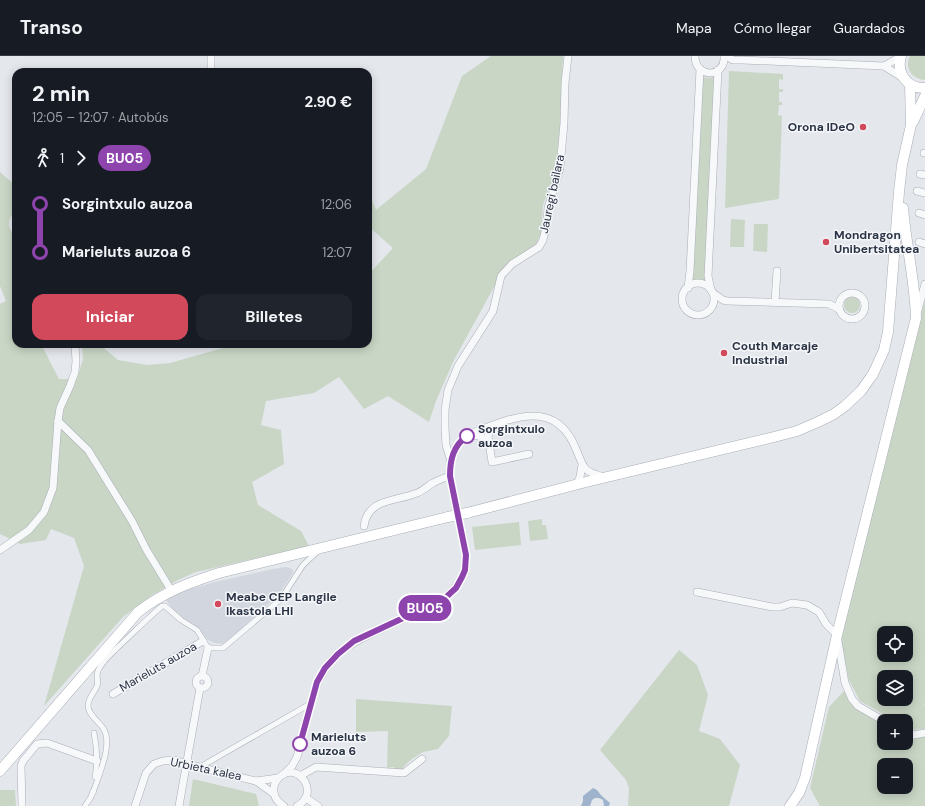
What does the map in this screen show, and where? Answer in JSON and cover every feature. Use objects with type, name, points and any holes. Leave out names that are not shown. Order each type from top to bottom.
[{"type":"main road","points":[[901,57],[899,65],[907,82],[911,125]]},
{"type":"main road","points":[[907,82],[916,87],[925,88]]},
{"type":"main road","points":[[0,771],[4,764],[22,747],[138,612],[171,590],[219,573],[797,431],[834,414],[861,391],[873,374],[884,350],[888,332],[902,165],[911,125],[925,96]]},
{"type":"main road","points":[[790,806],[799,792],[805,778],[837,635],[916,318],[915,296],[902,204],[902,165]]},
{"type":"street","points":[[210,56],[211,68]]},
{"type":"street","name":"Jauregi bailara","points":[[450,458],[446,445],[445,410],[448,390],[458,366],[493,312],[501,276],[512,264],[538,247],[543,240],[548,223],[548,208],[560,168],[568,56]]},
{"type":"street","points":[[695,56],[695,62],[700,69],[708,73],[721,67],[728,57],[884,66],[901,57]]},
{"type":"street","points":[[884,66],[907,82]]},
{"type":"street","points":[[712,307],[714,299],[708,276],[721,67]]},
{"type":"street","points":[[688,288],[700,69]]},
{"type":"street","points":[[917,191],[925,193]]},
{"type":"street","points":[[775,302],[777,272]]},
{"type":"street","points":[[723,300],[707,312],[697,315],[688,311],[684,307],[683,297],[684,292],[692,284],[699,283],[705,285],[723,300],[829,304],[839,309],[846,317],[856,318],[863,314],[865,307],[864,299],[856,293],[847,293],[829,304]]},
{"type":"street","points":[[916,318],[925,284]]},
{"type":"street","points":[[839,309],[841,298]]},
{"type":"street","points":[[0,550],[29,530],[44,512],[54,488],[58,421],[60,408],[70,386],[74,372],[76,361],[75,348]]},
{"type":"street","points":[[274,794],[274,786],[281,776],[292,766],[297,757],[310,704],[317,682],[325,668],[338,654],[354,641],[444,599],[456,588],[465,570],[466,555],[450,476],[450,458],[455,447],[463,439],[470,434],[491,426],[524,416],[535,415],[547,417],[564,427],[570,436],[582,465],[589,472],[605,477]]},
{"type":"street","points":[[58,421],[88,450],[132,521],[146,549],[171,590]]},
{"type":"street","points":[[491,426],[488,436],[488,444],[492,462],[529,454]]},
{"type":"street","points":[[470,434],[482,437],[488,444]]},
{"type":"street","points":[[577,484],[582,465]]},
{"type":"street","points":[[364,526],[365,518],[370,510],[376,505],[418,493],[434,483],[450,476]]},
{"type":"street","name":"Marieluts auzoa","points":[[208,648],[223,648],[281,599],[304,565],[321,548]]},
{"type":"street","points":[[697,592],[772,608],[792,603],[807,605],[819,612],[826,624],[837,635],[845,683],[852,699],[858,706],[877,717]]},
{"type":"street","name":"Marieluts auzoa","points":[[93,793],[107,747],[105,730],[88,707],[90,697],[98,683],[97,672],[99,667],[135,629],[162,606],[165,606],[181,620],[197,630],[208,648],[202,676],[197,679],[196,682],[197,686],[200,688],[179,806]]},
{"type":"street","name":"Marieluts auzoa","points":[[113,694],[203,641]]},
{"type":"street","points":[[200,768],[310,704]]},
{"type":"street","points":[[913,735],[925,732]]},
{"type":"street","points":[[85,806],[93,793],[98,753],[94,733]]},
{"type":"street","points":[[22,806],[21,766],[27,755],[37,744],[47,742],[97,761]]},
{"type":"street","points":[[297,806],[306,798],[308,792],[307,786],[300,776],[316,767],[404,773],[422,759]]},
{"type":"street","name":"Urbieta kalea","points":[[135,806],[144,777],[150,767],[158,762],[168,760],[174,760],[200,768],[256,781],[274,794],[278,802],[284,806]]},
{"type":"street","name":"Urbieta kalea","points":[[256,781],[295,774],[300,776]]},
{"type":"street","points":[[306,798],[318,806]]},
{"type":"shaded area","name":"Meabe CEP Langile Ikastola LHI","points":[[286,567],[293,570],[293,573],[279,594],[228,641],[222,644],[214,643],[208,640],[197,627],[175,613],[166,600],[183,591],[215,582]]},
{"type":"green space","points":[[491,56],[563,56],[557,159],[553,178],[543,205],[541,233],[536,245],[500,276],[454,360],[436,401],[429,422],[388,396],[364,409],[339,377],[314,393],[266,401],[261,425],[281,430],[284,464],[252,482],[258,505],[301,531],[309,546],[196,572],[178,580],[152,595],[123,617],[44,706],[84,566],[74,538],[51,529],[46,540],[20,544],[0,534],[0,304],[6,301],[0,286],[0,172],[12,182],[12,216],[9,221],[9,227],[12,232],[12,348],[43,348],[59,379],[77,379],[83,359],[82,348],[104,348],[118,360],[147,365],[170,363],[223,348],[372,348],[372,271],[393,248],[372,230],[372,201],[376,210],[426,169],[462,76]]},
{"type":"green space","points":[[910,56],[925,56],[925,80],[916,78],[910,72],[908,60]]},
{"type":"green space","points":[[729,71],[783,74],[783,80],[779,79],[779,89],[783,89],[783,92],[779,92],[779,102],[782,102],[782,105],[779,105],[778,115],[782,116],[779,199],[725,208]]},
{"type":"green space","points":[[701,76],[706,78],[714,77],[705,281],[698,279],[692,281]]},
{"type":"green space","points":[[731,219],[745,220],[744,247],[730,247]]},
{"type":"green space","points":[[754,224],[768,224],[767,252],[753,251]]},
{"type":"green space","points":[[849,297],[855,297],[860,302],[858,311],[855,313],[849,313],[844,308],[844,302]]},
{"type":"green space","points":[[925,300],[925,729],[913,730],[913,714],[883,714],[860,701],[849,680],[841,641],[867,530]]},
{"type":"green space","points":[[542,519],[542,525],[546,525],[548,539],[530,541],[528,521]]},
{"type":"green space","points":[[519,522],[521,545],[475,550],[472,527]]},
{"type":"green space","points":[[679,650],[697,665],[708,695],[699,731],[720,739],[740,765],[729,806],[628,806],[629,788],[626,780],[600,750]]},
{"type":"green space","points":[[844,691],[855,708],[877,721],[877,750],[913,750],[913,737],[925,736],[925,806],[820,806],[810,788],[829,707]]},
{"type":"green space","points":[[356,699],[452,706],[449,736],[438,749],[423,752],[404,766],[402,771],[396,771],[394,767],[387,768],[388,731],[356,732]]},
{"type":"green space","points":[[193,779],[256,794],[259,806],[189,806]]},
{"type":"green space","points":[[0,790],[15,790],[16,806],[0,806]]},
{"type":"water","points":[[593,788],[610,803],[609,806],[604,806],[603,800],[595,798],[592,800],[590,806],[581,806],[583,796]]},
{"type":"bus line","name":"BU05","points":[[300,744],[317,682],[325,668],[338,654],[354,641],[444,599],[456,588],[462,577],[465,570],[466,555],[450,476],[450,458],[455,447],[467,436]]},
{"type":"place","name":"Orona IDeO","points":[[863,127]]},
{"type":"place","name":"Mondragon Unibertsitatea","points":[[826,242]]},
{"type":"place","name":"Couth Marcaje Industrial","points":[[724,353]]},
{"type":"place","name":"Sorgintxulo auzoa","points":[[467,436]]},
{"type":"place","name":"Meabe CEP Langile Ikastola LHI","points":[[218,604]]},
{"type":"place","name":"Marieluts auzoa 6","points":[[300,744]]}]
